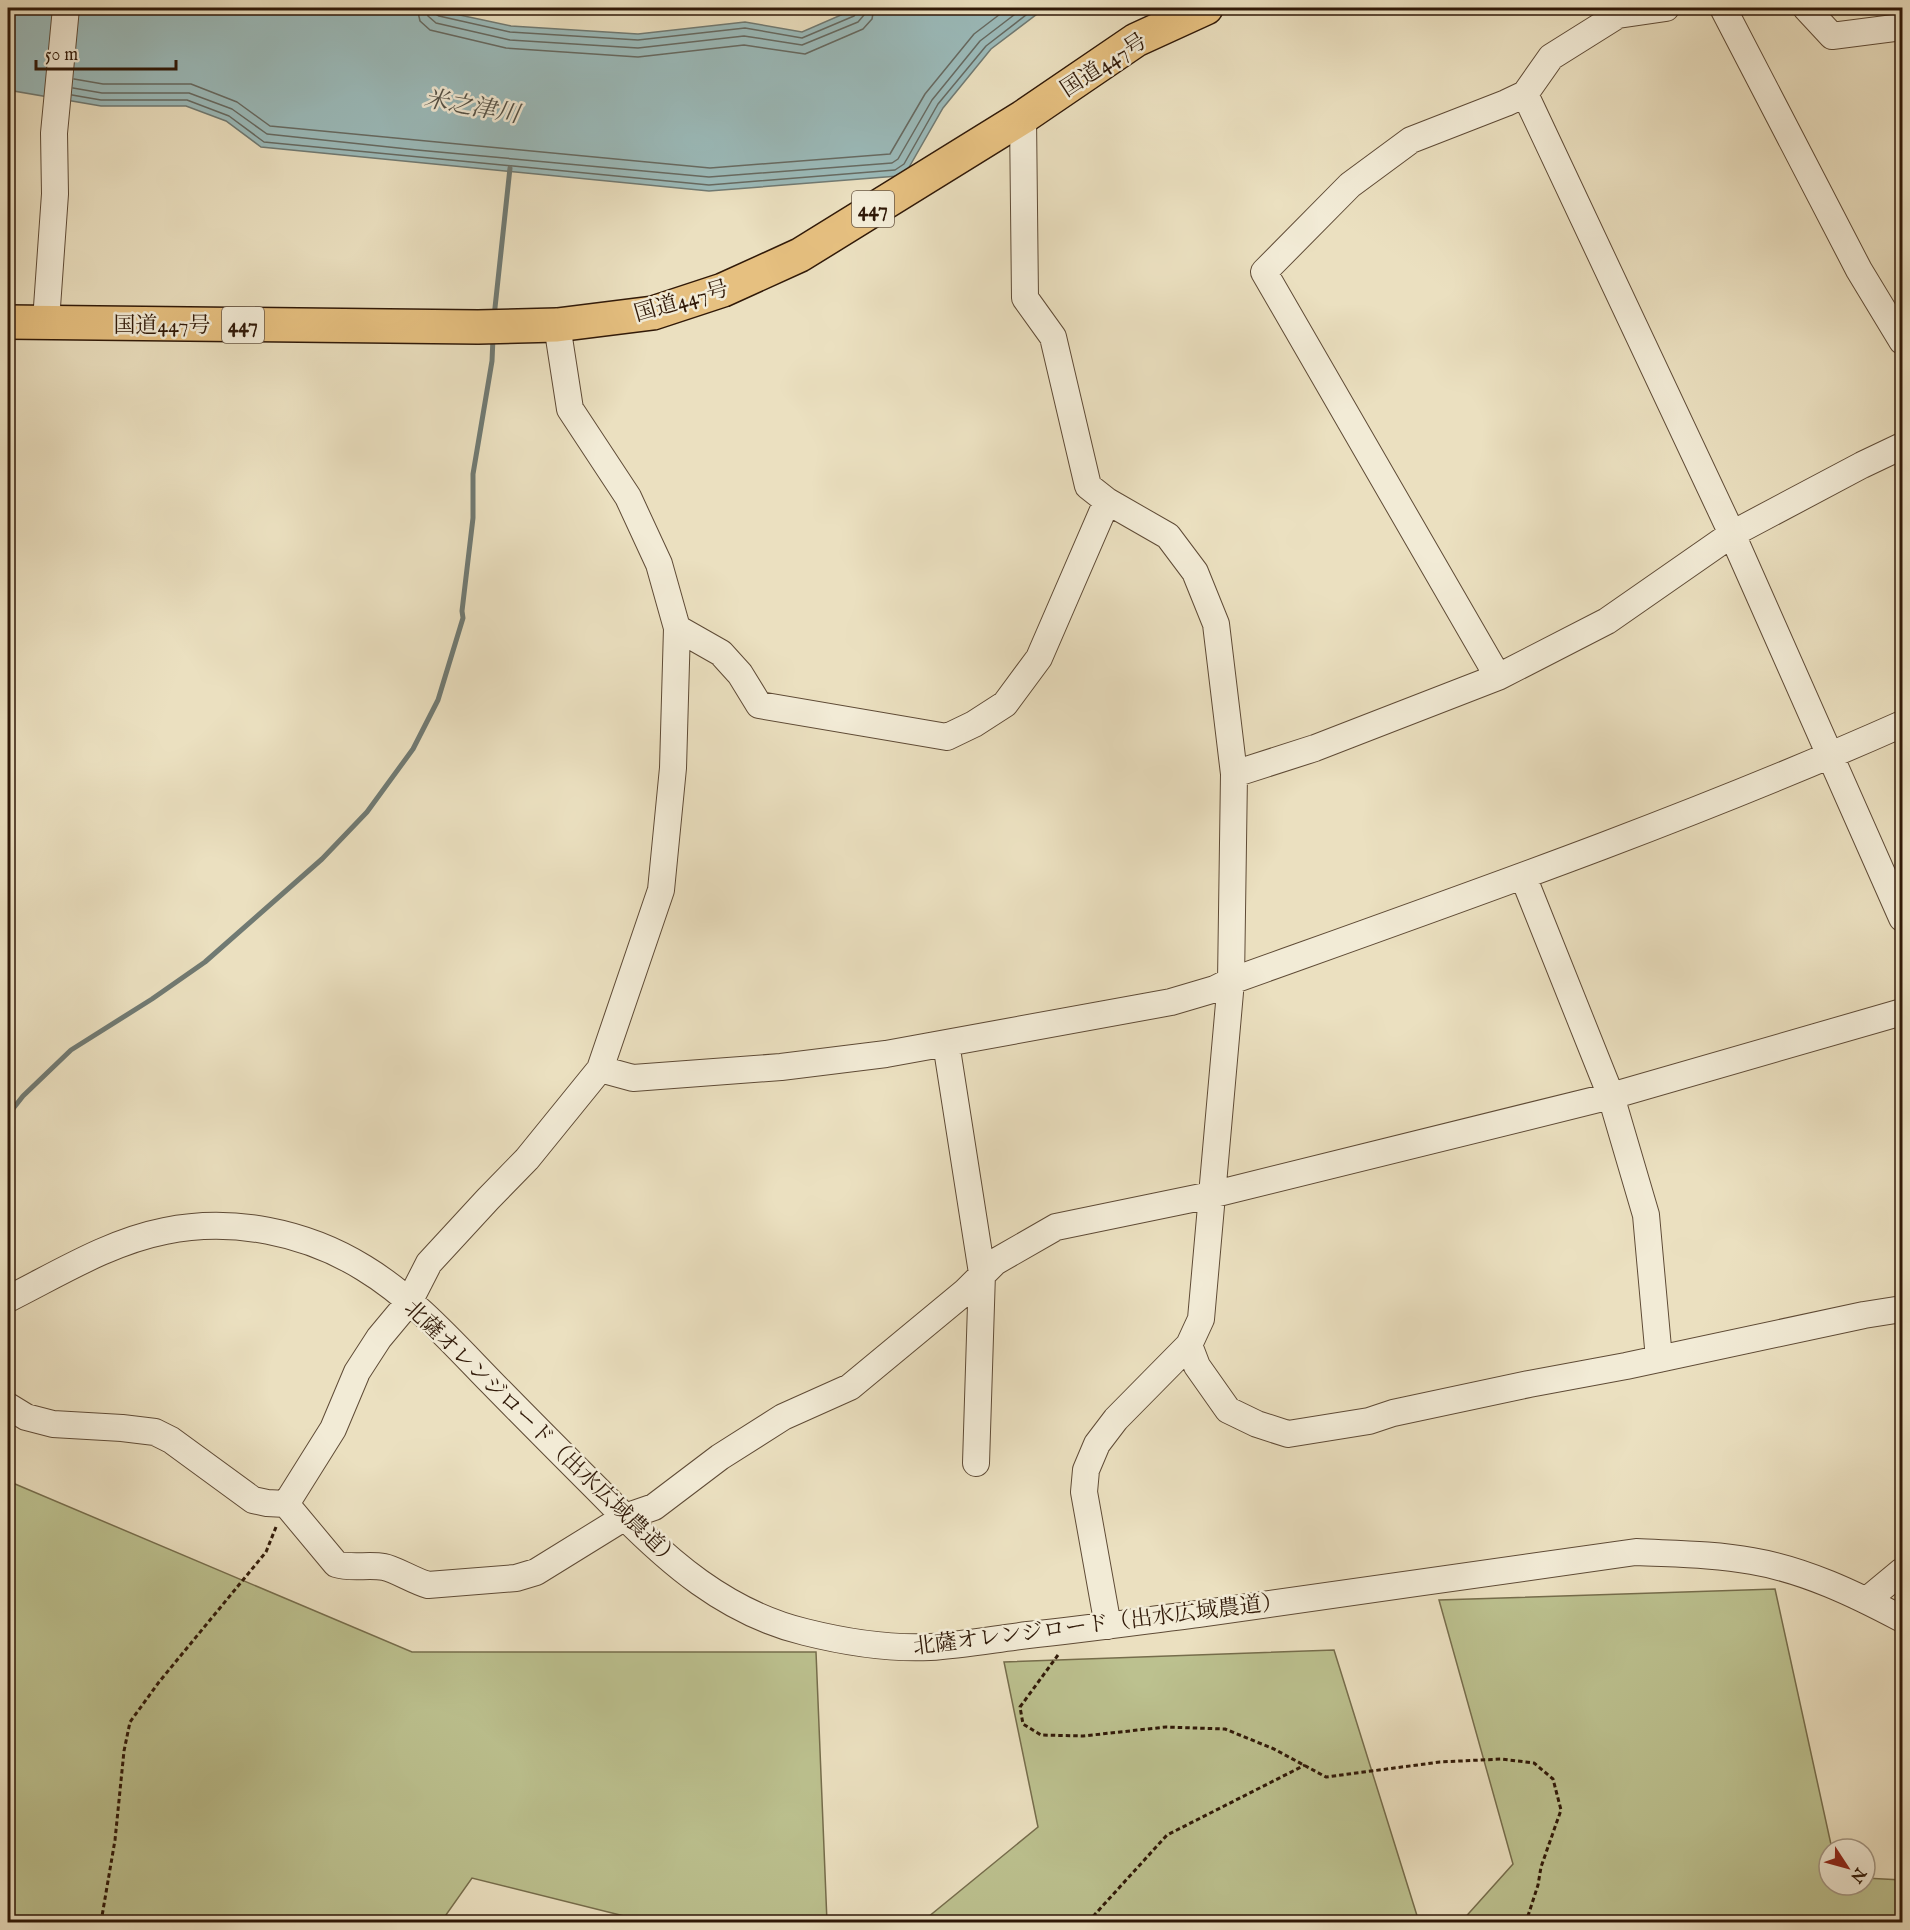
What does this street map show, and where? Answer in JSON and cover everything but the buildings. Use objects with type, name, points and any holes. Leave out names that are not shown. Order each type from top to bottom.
[{"type":"highway","name":"国道447号","points":[[8,322],[493,327],[556,325],[652,313],[723,290],[800,255],[1023,117],[1136,40],[1206,8]]},
{"type":"street","points":[[46,321],[55,194],[54,133],[66,8]]},
{"type":"street","points":[[1498,677],[1264,272],[1350,185],[1411,140],[1525,94],[1551,57],[1618,15],[1666,8]]},
{"type":"street","points":[[1723,8],[1859,270],[1902,341]]},
{"type":"street","points":[[1806,8],[1832,36],[1902,27]]},
{"type":"street","points":[[1525,94],[1732,534],[1902,918]]},
{"type":"street","points":[[1023,117],[1025,298],[1053,337],[1088,486],[1107,501],[1168,536],[1195,572],[1216,624],[1234,774],[1232,981],[1211,1195],[1202,1318],[1189,1345],[1116,1419],[1097,1444],[1086,1470],[1084,1492],[1108,1626]]},
{"type":"street","points":[[286,1504],[333,1429],[357,1372],[379,1338],[409,1302],[429,1263],[527,1159],[600,1069],[661,890],[673,768],[677,628],[659,564],[628,497],[570,409],[556,325]]},
{"type":"street","points":[[1234,774],[1315,748],[1498,677],[1607,621],[1732,534],[1902,446]]},
{"type":"street","points":[[677,628],[721,653],[740,674],[759,705],[947,737],[974,724],[1005,704],[1039,658],[1107,501]]},
{"type":"street","points":[[600,1069],[633,1078],[793,1066],[886,1054],[1172,1002],[1215,989],[1523,876],[1830,756],[1902,724]]},
{"type":"street","points":[[1523,876],[1611,1096],[1646,1215],[1659,1359]]},
{"type":"street","points":[[8,1406],[26,1417],[53,1424],[154,1432],[171,1440],[253,1500],[286,1504],[336,1564],[386,1567],[429,1586],[516,1578],[536,1572],[625,1518],[654,1507],[720,1456],[783,1417],[850,1387],[966,1291],[995,1262],[1056,1227],[1211,1195],[1611,1096],[1902,1012]]},
{"type":"street","points":[[946,1043],[982,1273],[976,1462]]},
{"type":"street","name":"北薩オレンジロード（出水広域農道）","points":[[8,1299],[141,1236],[195,1226],[228,1226],[292,1236],[336,1253],[366,1269],[409,1302],[456,1346],[662,1554],[711,1592],[755,1616],[808,1633],[846,1641],[885,1646],[929,1647],[1108,1626],[1636,1552],[1713,1555],[1753,1561],[1808,1576],[1867,1600],[1902,1618]]},
{"type":"street","points":[[1189,1345],[1197,1366],[1228,1410],[1257,1424],[1288,1434],[1369,1421],[1405,1411],[1902,1309]]},
{"type":"street","points":[[1867,1600],[1902,1571]]},
{"type":"path","points":[[101,1923],[115,1840],[124,1751],[130,1722],[159,1682],[266,1552],[286,1504]]},
{"type":"path","points":[[1062,1649],[1020,1707],[1023,1724],[1041,1735],[1083,1736],[1166,1727],[1225,1729],[1274,1749],[1326,1777],[1440,1762],[1501,1759],[1534,1763],[1553,1779],[1561,1810],[1540,1867],[1538,1885],[1526,1923]]},
{"type":"path","points":[[1088,1923],[1167,1835],[1305,1765]]},
{"type":"green space","points":[[8,1481],[412,1652],[816,1652],[827,1922],[648,1922],[472,1878],[441,1922],[8,1922]]},
{"type":"green space","points":[[1775,1589],[1829,1837],[1817,1837],[1817,1897],[1877,1897],[1877,1879],[1902,1880],[1902,1922],[1461,1922],[1513,1864],[1439,1600]]},
{"type":"green space","points":[[1334,1650],[1419,1922],[922,1922],[1038,1827],[1004,1662]]},
{"type":"water","name":"米之津川","points":[[8,8],[427,8],[511,26],[638,34],[745,22],[802,32],[857,8],[1045,8],[991,49],[943,108],[908,169],[898,176],[709,191],[261,147],[226,121],[186,106],[101,106],[8,90]]},
{"type":"waterway","points":[[494,317],[510,168]]},
{"type":"waterway","points":[[8,1115],[23,1096],[71,1050],[152,999],[205,962],[322,859],[367,812],[413,749],[438,700],[463,618],[473,518],[473,474],[492,361],[493,338]]}]
